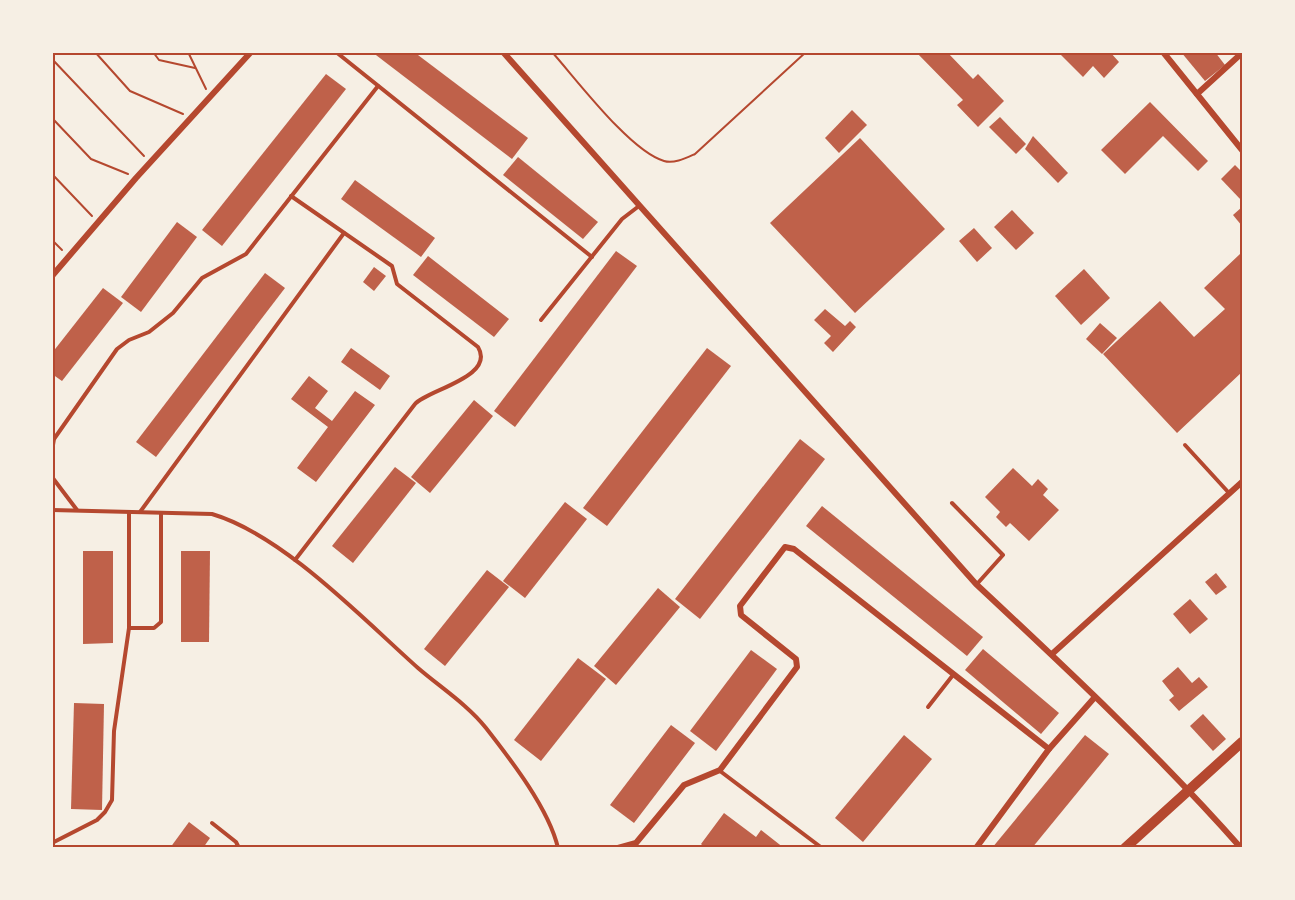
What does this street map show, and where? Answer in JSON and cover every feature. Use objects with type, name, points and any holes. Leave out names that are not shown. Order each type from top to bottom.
[{"type":"street","points":[[52,276],[150,162],[251,52]]},
{"type":"street","points":[[503,52],[976,584],[1052,654],[1188,788],[1241,848]]},
{"type":"street","points":[[1163,52],[1242,150]]},
{"type":"street","points":[[1197,94],[1242,53]]},
{"type":"street","points":[[1052,654],[1242,482]]},
{"type":"street","points":[[618,848],[636,843],[684,785],[720,770],[797,667],[796,659],[741,615],[741,606],[785,547],[794,549],[1049,749]]},
{"type":"street","points":[[976,848],[1049,749],[1095,697]]},
{"type":"street","points":[[1125,848],[1188,788],[1242,742]]},
{"type":"street","points":[[580,848],[605,848]]},
{"type":"lane","points":[[336,52],[591,257]]},
{"type":"lane","points":[[52,451],[54,439],[123,343],[149,332],[173,313],[202,278],[241,258],[378,86]]},
{"type":"lane","points":[[291,196],[392,266],[397,284],[478,346],[481,359],[462,381],[426,395],[414,404],[296,560]]},
{"type":"lane","points":[[541,320],[622,219],[639,206]]},
{"type":"lane","points":[[140,512],[344,233]]},
{"type":"lane","points":[[1185,445],[1229,494]]},
{"type":"lane","points":[[52,477],[78,510]]},
{"type":"lane","points":[[952,503],[1003,555],[976,584]]},
{"type":"lane","points":[[52,510],[212,514],[228,519],[296,560],[484,726],[542,807],[554,829],[558,848]]},
{"type":"lane","points":[[52,843],[97,820],[112,800],[114,731],[129,628],[129,512]]},
{"type":"lane","points":[[129,628],[154,628],[161,622],[161,513]]},
{"type":"lane","points":[[928,707],[953,675]]},
{"type":"lane","points":[[720,770],[822,848]]},
{"type":"lane","points":[[212,823],[236,842],[239,848]]},
{"type":"path","points":[[95,52],[130,91],[191,117]]},
{"type":"path","points":[[153,52],[159,60],[195,68]]},
{"type":"path","points":[[188,52],[210,97]]},
{"type":"path","points":[[552,52],[637,146],[666,162],[683,160],[695,154],[806,52]]},
{"type":"path","points":[[52,59],[150,162]]},
{"type":"path","points":[[52,118],[91,159],[136,178]]},
{"type":"path","points":[[52,174],[98,222]]},
{"type":"path","points":[[52,240],[69,257]]},
{"type":"building","points":[[372,52],[414,52],[528,138],[512,159]]},
{"type":"building","points":[[916,52],[947,52],[973,79],[978,74],[1004,101],[978,127],[957,105],[963,100]]},
{"type":"building","points":[[1058,52],[1110,52],[1119,62],[1104,78],[1093,66],[1083,77]]},
{"type":"building","points":[[1181,52],[1215,52],[1225,65],[1205,81]]},
{"type":"building","points":[[326,74],[346,89],[222,246],[202,230]]},
{"type":"building","points":[[1150,102],[1208,161],[1198,171],[1163,136],[1125,174],[1101,150]]},
{"type":"building","points":[[852,110],[867,125],[839,153],[825,138]]},
{"type":"building","points":[[1000,117],[1026,144],[1016,154],[989,127]]},
{"type":"building","points":[[1033,136],[1068,173],[1058,183],[1025,149]]},
{"type":"building","points":[[860,138],[945,229],[855,313],[770,223]]},
{"type":"building","points":[[518,157],[598,222],[583,239],[503,175]]},
{"type":"building","points":[[1235,165],[1242,172],[1241,200],[1221,179]]},
{"type":"building","points":[[355,180],[435,238],[421,257],[341,199]]},
{"type":"building","points":[[1242,207],[1242,226],[1233,215]]},
{"type":"building","points":[[1012,210],[1034,233],[1016,250],[994,227]]},
{"type":"building","points":[[177,222],[197,237],[141,312],[121,297]]},
{"type":"building","points":[[974,228],[992,248],[977,262],[959,241]]},
{"type":"building","points":[[616,251],[637,266],[515,427],[494,411]]},
{"type":"building","points":[[1240,254],[1242,257],[1242,372],[1177,433],[1103,354],[1160,301],[1194,337],[1225,309],[1204,288]]},
{"type":"building","points":[[428,256],[509,319],[494,337],[413,275]]},
{"type":"building","points":[[374,267],[386,276],[374,291],[363,282]]},
{"type":"building","points":[[1084,269],[1110,298],[1081,325],[1055,296]]},
{"type":"building","points":[[265,273],[285,288],[156,457],[136,442]]},
{"type":"building","points":[[103,288],[123,303],[62,381],[52,374],[52,353]]},
{"type":"building","points":[[825,309],[845,326],[850,321],[856,327],[833,352],[824,343],[831,336],[814,320]]},
{"type":"building","points":[[1100,323],[1117,338],[1102,354],[1086,339]]},
{"type":"building","points":[[351,348],[390,376],[380,390],[341,362]]},
{"type":"building","points":[[707,348],[731,366],[607,526],[583,508]]},
{"type":"building","points":[[309,376],[328,391],[315,408],[332,421],[355,391],[375,405],[316,482],[297,468],[328,427],[291,399]]},
{"type":"building","points":[[474,400],[493,416],[430,493],[411,477]]},
{"type":"building","points":[[800,439],[825,459],[700,619],[675,599]]},
{"type":"building","points":[[395,467],[416,483],[353,563],[332,546]]},
{"type":"building","points":[[1013,468],[1032,486],[1038,479],[1048,489],[1043,495],[1059,510],[1029,541],[1010,523],[1006,527],[996,517],[1000,512],[985,497]]},
{"type":"building","points":[[565,502],[587,519],[525,598],[503,581]]},
{"type":"building","points":[[822,506],[983,637],[967,656],[806,526]]},
{"type":"building","points":[[83,551],[113,551],[113,643],[83,644]]},
{"type":"building","points":[[181,551],[210,551],[209,642],[181,642]]},
{"type":"building","points":[[487,570],[509,587],[445,666],[424,649]]},
{"type":"building","points":[[1216,573],[1227,587],[1216,595],[1205,582]]},
{"type":"building","points":[[658,588],[680,607],[616,685],[594,666]]},
{"type":"building","points":[[1190,599],[1208,619],[1190,634],[1173,614]]},
{"type":"building","points":[[983,649],[1059,713],[1041,734],[965,670]]},
{"type":"building","points":[[751,650],[777,669],[716,751],[690,731]]},
{"type":"building","points":[[578,658],[606,679],[541,761],[514,740]]},
{"type":"building","points":[[1178,667],[1192,683],[1199,677],[1208,687],[1179,711],[1169,700],[1174,696],[1162,681]]},
{"type":"building","points":[[74,703],[104,704],[102,810],[71,809]]},
{"type":"building","points":[[1203,714],[1226,739],[1213,751],[1190,726]]},
{"type":"building","points":[[671,725],[695,743],[634,823],[610,805]]},
{"type":"building","points":[[904,735],[932,759],[863,842],[835,818]]},
{"type":"building","points":[[1085,735],[1109,754],[1032,848],[992,848]]},
{"type":"building","points":[[724,813],[756,837],[761,830],[784,848],[705,848],[701,844]]},
{"type":"building","points":[[189,822],[210,838],[203,848],[170,848]]}]
